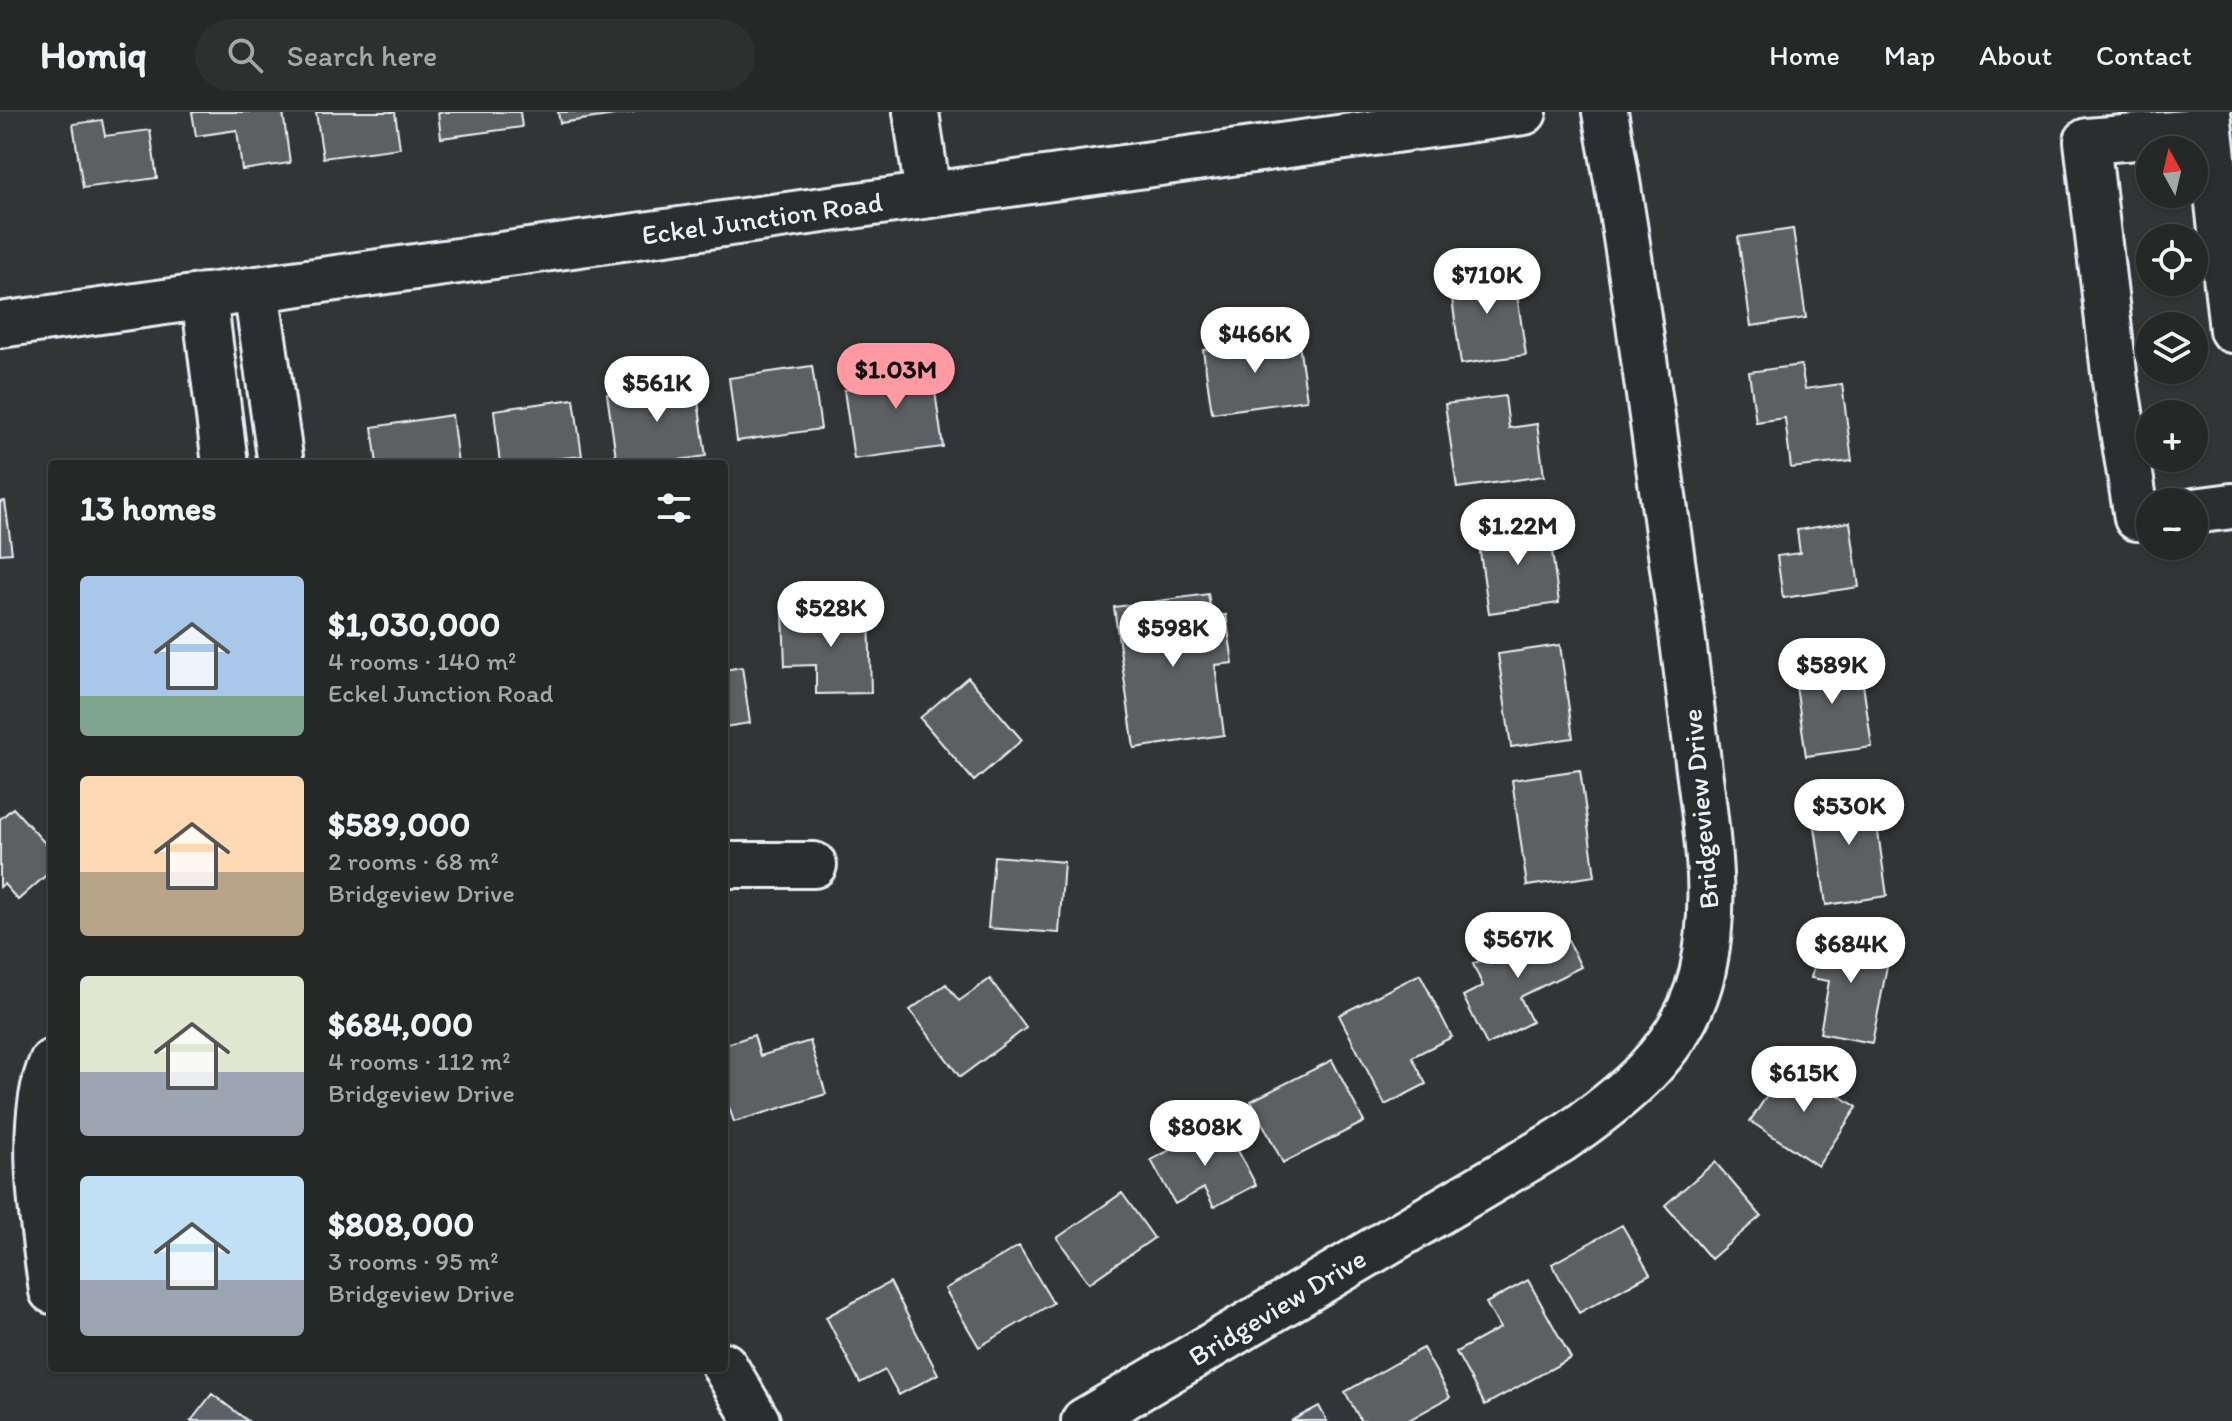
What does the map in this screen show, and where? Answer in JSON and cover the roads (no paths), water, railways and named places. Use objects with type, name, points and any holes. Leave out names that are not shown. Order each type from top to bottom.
[{"type":"street","points":[[916,112],[928,195]]},
{"type":"street","name":"Eckel Junction Road","points":[[0,325],[1524,112]]},
{"type":"street","name":"Bridgeview Drive","points":[[1084,1421],[1561,1140],[1607,1108],[1628,1091],[1666,1050],[1682,1025],[1702,976],[1711,919],[1711,862],[1682,632],[1605,112]]},
{"type":"street","points":[[2136,512],[2115,381],[2087,141],[2209,121],[2228,249],[2232,330]]},
{"type":"street","points":[[256,289],[280,460]]},
{"type":"street","points":[[204,296],[224,460]]},
{"type":"street","points":[[2208,509],[2232,506]]},
{"type":"street","points":[[728,865],[814,865]]},
{"type":"street","points":[[48,1071],[43,1082],[39,1192],[48,1261]]},
{"type":"street","points":[[728,1372],[757,1421]]}]
